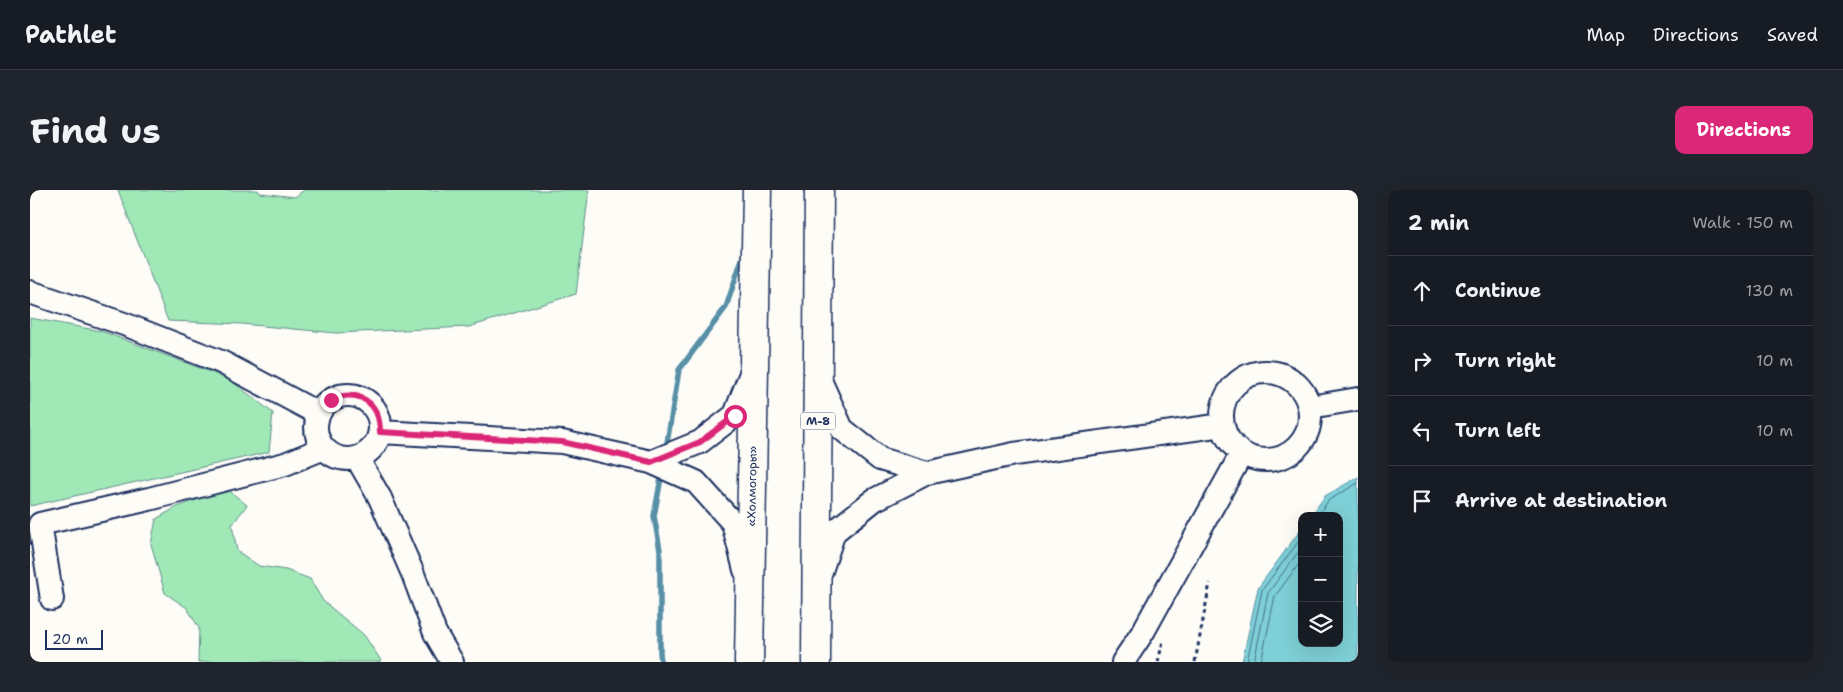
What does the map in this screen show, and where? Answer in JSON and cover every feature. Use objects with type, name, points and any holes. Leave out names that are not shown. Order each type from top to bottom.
[{"type":"highway","name":"«Холмогоры»","points":[[750,658],[757,190]]},
{"type":"highway","name":"М-8","points":[[816,657],[819,190]]},
{"type":"street","points":[[30,292],[124,324],[221,362],[319,414]]},
{"type":"street","points":[[651,462],[700,442],[735,416],[754,365]]},
{"type":"street","points":[[1269,371],[1280,373],[1290,378],[1300,386],[1310,406],[1311,418],[1304,440],[1296,449],[1286,455],[1270,460],[1252,458],[1242,453],[1230,441],[1223,425],[1223,408],[1229,391],[1241,379],[1257,372],[1269,371]]},
{"type":"street","points":[[818,378],[842,429],[880,459],[928,473]]},
{"type":"street","points":[[349,395],[358,396],[366,400],[378,414],[380,432],[372,448],[357,458],[348,459],[330,454],[319,440],[316,431],[319,414],[331,400],[349,395]]},
{"type":"street","points":[[1310,406],[1358,399]]},
{"type":"street","points":[[817,585],[834,532],[874,500],[928,473],[1014,454],[1223,425]]},
{"type":"street","points":[[380,432],[562,442],[651,462],[696,482],[733,523],[750,590]]},
{"type":"street","points":[[52,599],[40,524],[149,499],[286,464],[324,448]]},
{"type":"street","points":[[1123,662],[1143,632],[1242,453]]},
{"type":"street","points":[[357,458],[380,498],[413,574],[435,633],[452,662]]},
{"type":"path","points":[[1195,662],[1210,583]]},
{"type":"green space","points":[[118,190],[258,190],[260,193],[295,197],[304,190],[589,190],[576,294],[469,327],[336,333],[242,324],[168,321]]},
{"type":"green space","points":[[30,318],[101,331],[229,379],[273,413],[269,452],[30,506]]},
{"type":"green space","points":[[227,489],[247,505],[232,525],[237,551],[259,566],[286,570],[310,579],[323,601],[364,635],[382,662],[198,662],[199,628],[187,608],[165,593],[151,544],[156,519],[177,507]]},
{"type":"water","points":[[1358,477],[1358,662],[1242,662],[1258,588],[1298,533],[1298,647],[1343,647],[1343,512],[1314,512],[1325,496]]},
{"type":"waterway","points":[[666,449],[679,370],[726,307],[744,253]]},
{"type":"waterway","points":[[661,662],[660,550],[654,516],[662,473]]},
{"type":"route","points":[[331,400],[349,395],[358,396],[366,400],[378,414],[380,432],[562,442],[651,462],[700,442],[735,416]]}]
